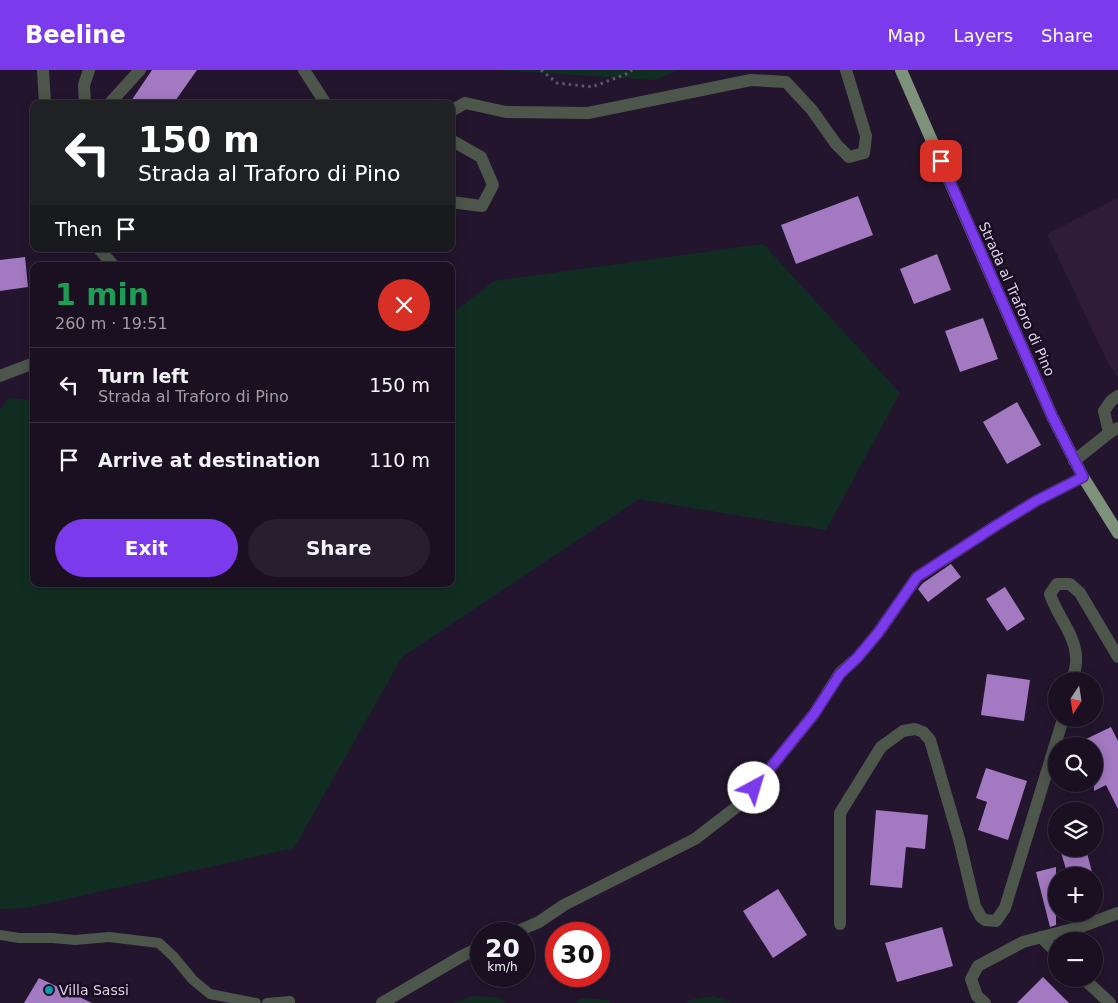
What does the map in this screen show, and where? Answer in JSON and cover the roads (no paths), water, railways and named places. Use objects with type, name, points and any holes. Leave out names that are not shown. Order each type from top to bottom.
[{"type":"main road","name":"Strada al Traforo di Pino","points":[[901,70],[1048,406],[1074,461],[1118,534]]},
{"type":"street","points":[[43,70],[45,100]]},
{"type":"street","points":[[85,100],[84,85],[89,70]]},
{"type":"street","points":[[114,100],[140,70]]},
{"type":"street","points":[[304,70],[323,100]]},
{"type":"street","points":[[455,108],[464,103],[506,112],[588,113],[751,80],[786,82],[812,110],[836,144],[849,157],[864,153],[866,136],[846,70]]},
{"type":"street","points":[[455,142],[481,157],[492,185],[482,206],[455,203]]},
{"type":"street","points":[[102,252],[110,262]]},
{"type":"street","points":[[0,376],[30,365]]},
{"type":"street","points":[[1074,461],[1113,431],[1104,411],[1118,396]]},
{"type":"street","points":[[535,923],[564,905],[695,839],[743,802],[814,714],[840,674],[857,658],[878,633],[917,577],[1036,501],[1083,477]]},
{"type":"street","points":[[1074,672],[1076,658],[1073,644],[1050,594],[1056,584],[1070,584],[1080,593],[1118,656]]},
{"type":"street","points":[[840,924],[840,813],[881,747],[903,731],[915,729],[923,732],[930,740],[960,839],[975,906],[981,917],[985,920],[996,921],[1005,908],[1061,728]]},
{"type":"street","points":[[985,1003],[977,996],[971,979],[978,966],[1023,942],[1080,927],[1118,913]]},
{"type":"street","points":[[1042,937],[1048,943]]},
{"type":"street","points":[[382,1003],[470,952]]},
{"type":"street","points":[[1093,987],[1110,1003]]},
{"type":"lane","points":[[0,935],[19,938],[76,940],[109,937],[159,943],[174,957],[193,980],[210,994],[256,1003]]},
{"type":"lane","points":[[267,1003],[277,1001],[290,1001],[290,1003]]},
{"type":"place","name":"Villa Sassi","points":[[49,990]]}]
